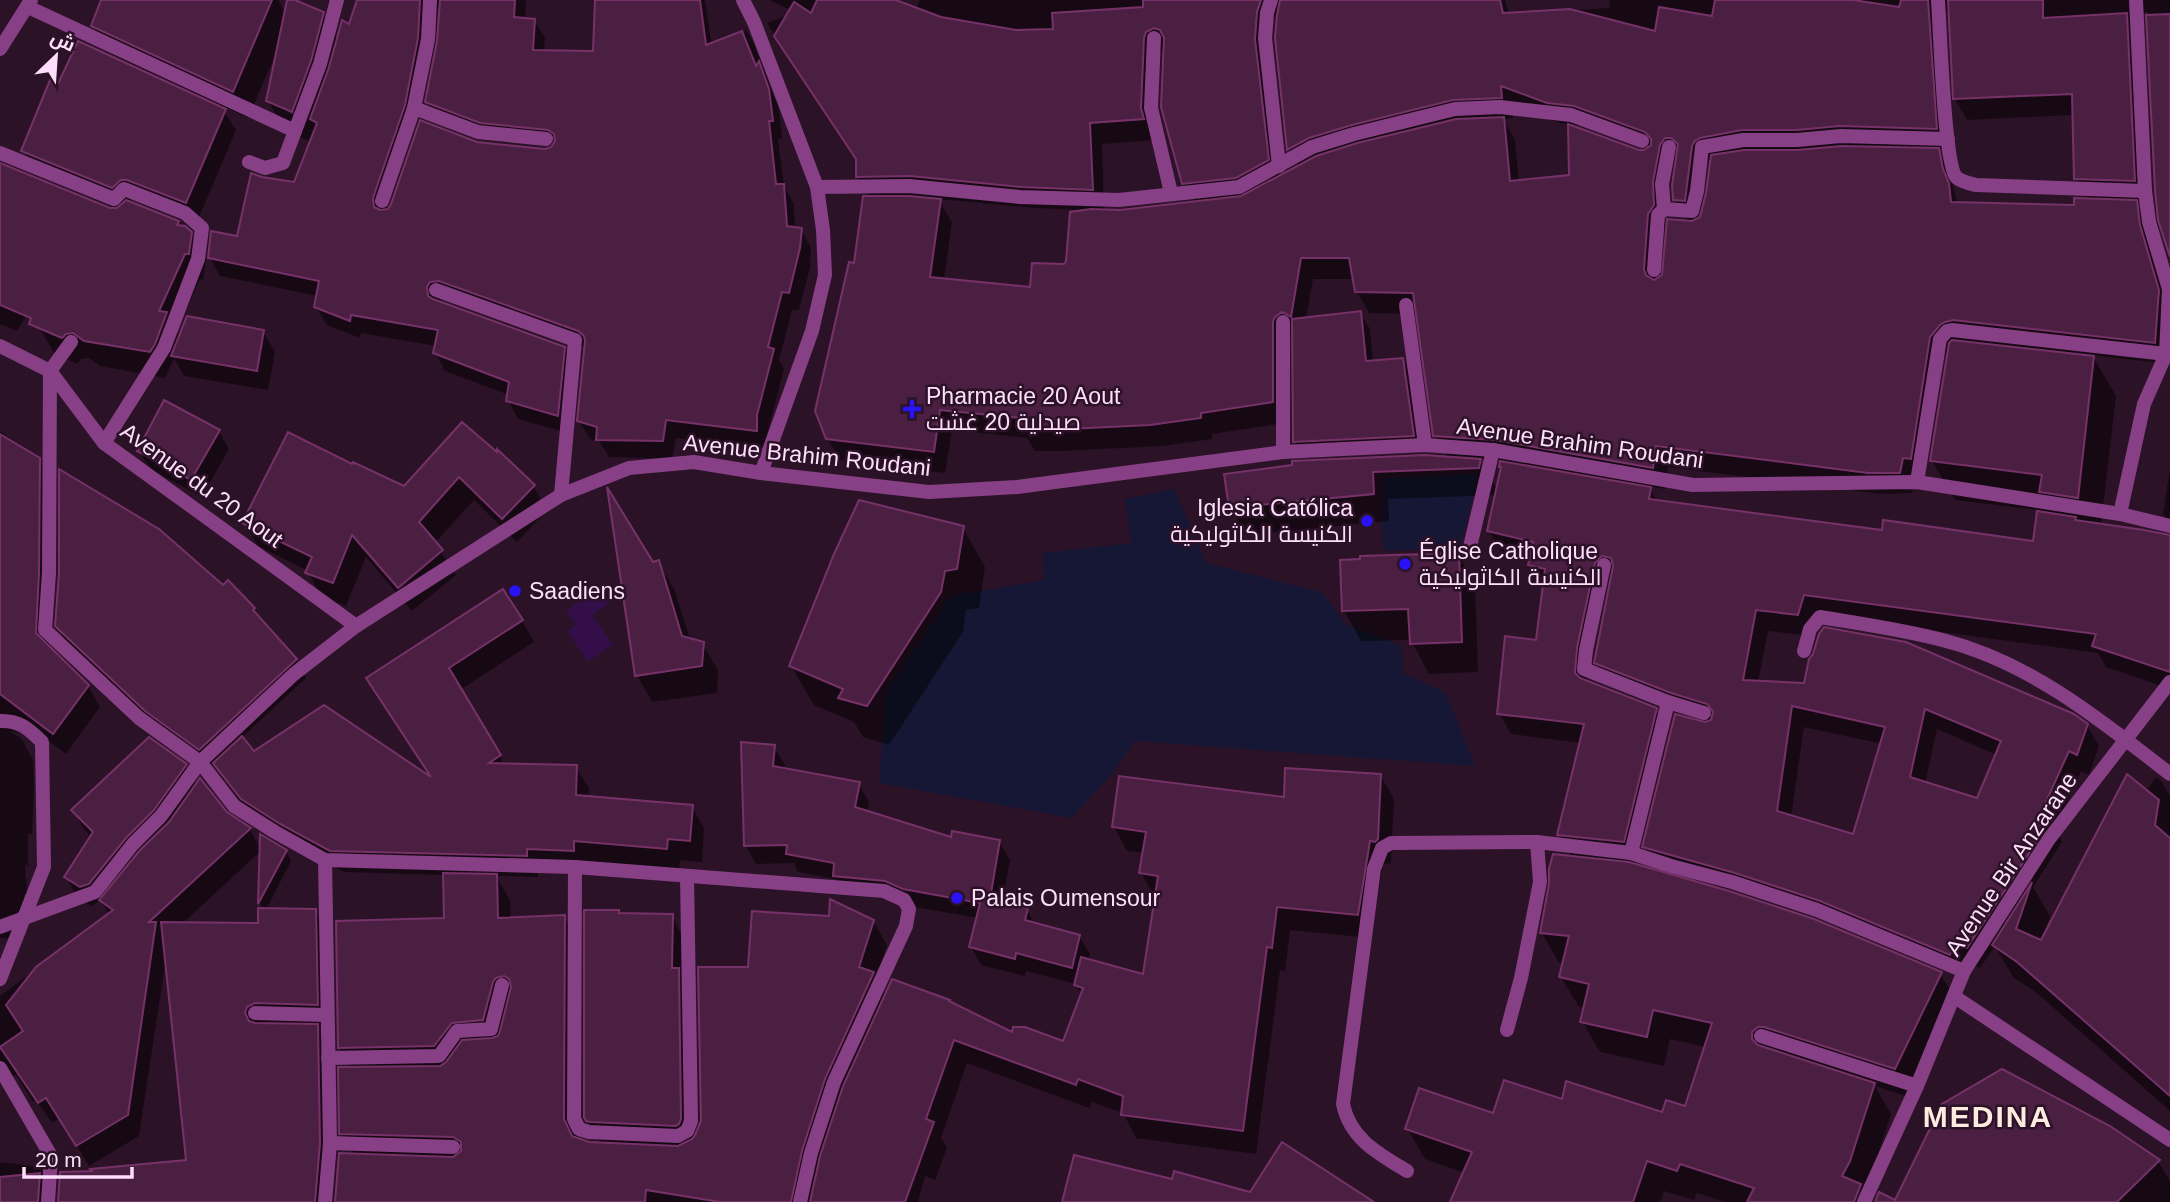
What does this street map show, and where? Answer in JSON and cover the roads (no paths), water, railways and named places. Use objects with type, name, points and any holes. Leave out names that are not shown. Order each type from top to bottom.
[{"type":"street","points":[[249,162],[265,168],[283,163],[320,64],[337,0]]},
{"type":"street","points":[[382,201],[414,108],[428,39],[430,0]]},
{"type":"street","points":[[743,0],[754,22],[817,187],[825,275],[812,331],[761,473]]},
{"type":"street","points":[[1271,0],[1265,38],[1279,166]]},
{"type":"street","points":[[1938,0],[1948,139],[1957,178],[1976,185],[2145,191]]},
{"type":"street","points":[[2120,514],[2144,404],[2166,354],[2169,289],[2164,259],[2149,222],[2145,191],[2136,0]]},
{"type":"street","points":[[0,49],[30,3],[295,131]]},
{"type":"street","points":[[1154,38],[1151,108],[1171,193]]},
{"type":"street","points":[[817,187],[909,186],[1075,200],[1119,200],[1239,187],[1312,147],[1455,109],[1500,107],[1571,115],[1642,141]]},
{"type":"street","points":[[414,108],[478,132],[546,139]]},
{"type":"street","points":[[1654,270],[1658,215],[1664,209],[1692,211],[1702,146],[1743,140],[1797,140],[1841,136],[1948,139]]},
{"type":"street","points":[[1664,209],[1662,184],[1669,147]]},
{"type":"street","points":[[0,153],[114,199],[124,189],[185,213],[202,228],[198,259],[164,348],[104,443]]},
{"type":"street","points":[[436,290],[575,340],[561,495]]},
{"type":"street","points":[[1406,305],[1425,445]]},
{"type":"street","points":[[1283,322],[1283,452]]},
{"type":"street","points":[[1917,482],[1940,339],[1947,331],[2166,354]]},
{"type":"street","points":[[71,342],[50,371],[49,573],[46,631],[139,718],[200,762],[234,806],[325,860],[575,867],[884,891],[904,900],[909,909],[906,926],[834,1082],[811,1153],[800,1202]]},
{"type":"street","name":"Avenue du 20 Aout","points":[[0,346],[50,371],[104,443],[356,626]]},
{"type":"street","name":"Avenue Brahim Roudani","points":[[0,927],[95,892],[133,844],[161,816],[200,762],[294,674],[356,626],[561,495],[629,468],[694,462],[761,473],[929,492],[1017,487],[1283,452],[1425,445],[1493,450],[1693,485],[1917,482],[2120,514],[2170,526]]},
{"type":"street","points":[[1469,551],[1493,450]]},
{"type":"street","points":[[1604,565],[1584,669],[1704,713]]},
{"type":"street","points":[[1804,651],[1810,629],[1820,618],[1949,641],[2037,677],[2170,774]]},
{"type":"street","name":"Avenue Bir Anzarane","points":[[1864,1202],[1917,1086],[1964,971],[2049,839],[2170,682]]},
{"type":"street","points":[[1632,853],[1668,702]]},
{"type":"street","points":[[0,721],[11,720],[27,727],[42,742],[44,867],[0,979]]},
{"type":"street","points":[[1507,1030],[1521,978],[1540,882],[1537,842]]},
{"type":"street","points":[[1407,1171],[1370,1148],[1346,1118],[1343,1104],[1374,869],[1382,848],[1391,843],[1537,842],[1632,853],[1732,881],[1816,911],[1964,971]]},
{"type":"street","points":[[325,860],[330,1143],[325,1202]]},
{"type":"street","points":[[575,867],[574,1119],[579,1129],[589,1132],[678,1136],[687,1131],[691,1121],[687,876]]},
{"type":"street","points":[[328,1058],[439,1056],[457,1031],[491,1029],[502,985]]},
{"type":"street","points":[[1955,997],[2170,1140]]},
{"type":"street","points":[[255,1013],[326,1015]]},
{"type":"street","points":[[1761,1036],[1917,1086]]},
{"type":"street","points":[[0,1069],[51,1156],[48,1202]]},
{"type":"street","points":[[330,1143],[453,1147]]},
{"type":"place","name":"Pharmacie 20 Aout صيدلية 20 غشت","points":[[912,409]]},
{"type":"place","name":"Iglesia Católica الكنيسة الكاثوليكية","points":[[1367,521]]},
{"type":"place","name":"Église Catholique الكنيسة الكاثوليكية","points":[[1405,564]]},
{"type":"place","name":"Saadiens","points":[[515,591]]},
{"type":"place","name":"Palais Oumensour","points":[[957,898]]},
{"type":"district","name":"MEDINA","points":[[1988,1117]]}]
